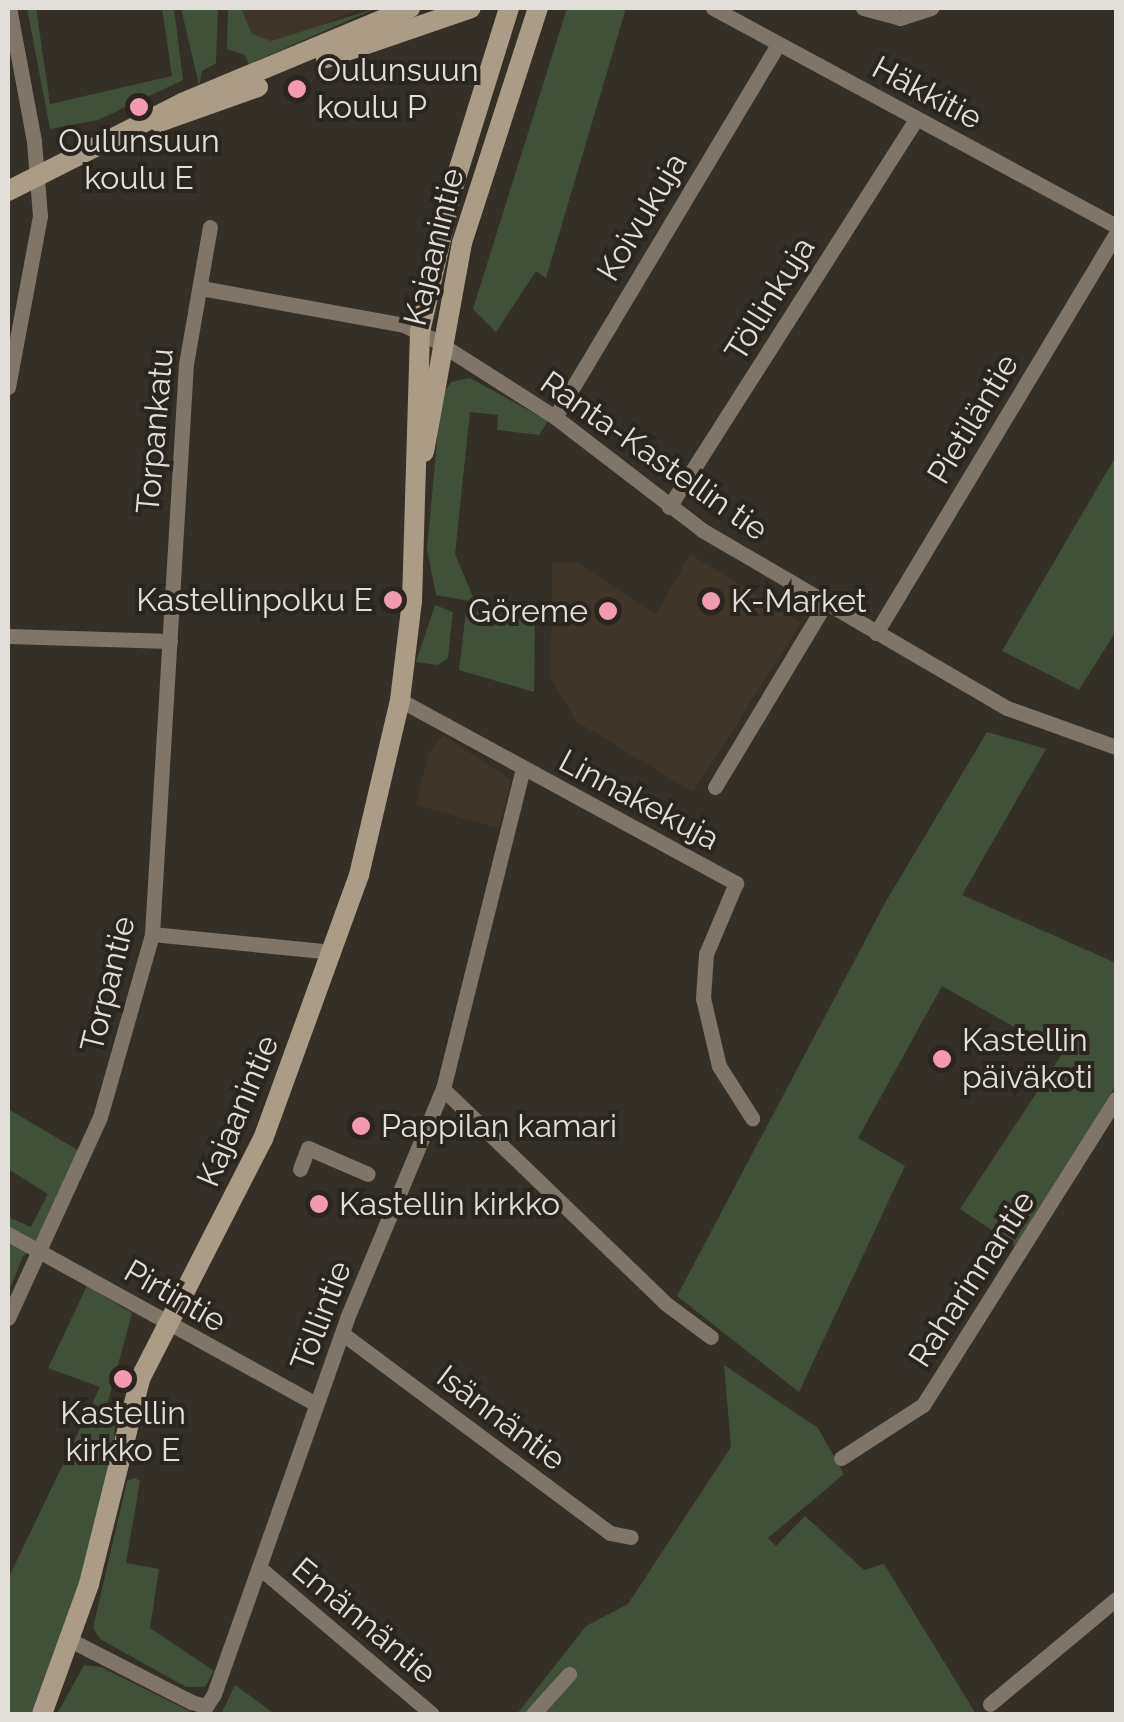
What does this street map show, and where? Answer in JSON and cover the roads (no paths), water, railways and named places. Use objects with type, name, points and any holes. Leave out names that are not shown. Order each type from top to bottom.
[{"type":"main road","points":[[8,191],[182,103],[410,8]]},
{"type":"main road","points":[[145,125],[188,117],[319,60],[471,8]]},
{"type":"main road","name":"Kajaanintie","points":[[42,1714],[72,1640],[132,1408],[164,1322],[263,1139],[334,952],[400,700],[431,338],[452,191],[509,8]]},
{"type":"main road","name":"Kajaanintie","points":[[431,338],[538,8]]},
{"type":"street","points":[[8,387],[40,216],[9,8]]},
{"type":"street","name":"Häkkitie","points":[[713,8],[1116,230]]},
{"type":"street","points":[[862,8],[900,18],[931,8]]},
{"type":"street","name":"Koivukuja","points":[[555,418],[778,45]]},
{"type":"street","name":"Töllinkuja","points":[[669,506],[916,118]]},
{"type":"street","name":"Torpankatu","points":[[170,641],[186,364],[210,227]]},
{"type":"street","name":"Pietiläntie","points":[[876,633],[1116,230]]},
{"type":"street","points":[[201,288],[431,338]]},
{"type":"street","name":"Ranta-Kastellin tie","points":[[431,338],[555,418],[669,506],[825,604],[1007,708],[1116,747]]},
{"type":"street","points":[[715,787],[825,604]]},
{"type":"street","points":[[8,636],[170,641]]},
{"type":"street","name":"Torpantie","points":[[8,1318],[100,1117],[152,934],[170,641]]},
{"type":"street","name":"Linnakekuja","points":[[400,700],[736,883],[706,954],[703,998],[719,1066],[752,1118]]},
{"type":"street","name":"Töllintie","points":[[72,1640],[206,1706],[261,1569],[342,1334],[443,1089],[523,769]]},
{"type":"street","points":[[152,934],[334,952]]},
{"type":"street","points":[[443,1089],[665,1303],[711,1337]]},
{"type":"street","name":"Raharinnantie","points":[[841,1458],[923,1405],[1116,1099]]},
{"type":"street","points":[[300,1169],[308,1148],[368,1174]]},
{"type":"street","name":"Pirtintie","points":[[8,1234],[316,1404]]},
{"type":"street","name":"Isännäntie","points":[[342,1334],[610,1533],[631,1537]]},
{"type":"street","name":"Emännäntie","points":[[261,1569],[432,1714]]},
{"type":"street","points":[[990,1704],[1116,1599]]},
{"type":"street","points":[[532,1714],[569,1674]]},
{"type":"place","name":"Oulunsuun koulu P","points":[[297,89]]},
{"type":"place","name":"Oulunsuun koulu E","points":[[139,107]]},
{"type":"place","name":"Kastellinpolku E","points":[[393,600]]},
{"type":"place","name":"K-Market","points":[[711,601]]},
{"type":"place","name":"Göreme","points":[[608,611]]},
{"type":"place","name":"Kastellin päiväkoti","points":[[942,1059]]},
{"type":"place","name":"Pappilan kamari","points":[[361,1126]]},
{"type":"place","name":"Kastellin kirkko","points":[[319,1204]]},
{"type":"place","name":"Kastellin kirkko E","points":[[123,1379]]}]
